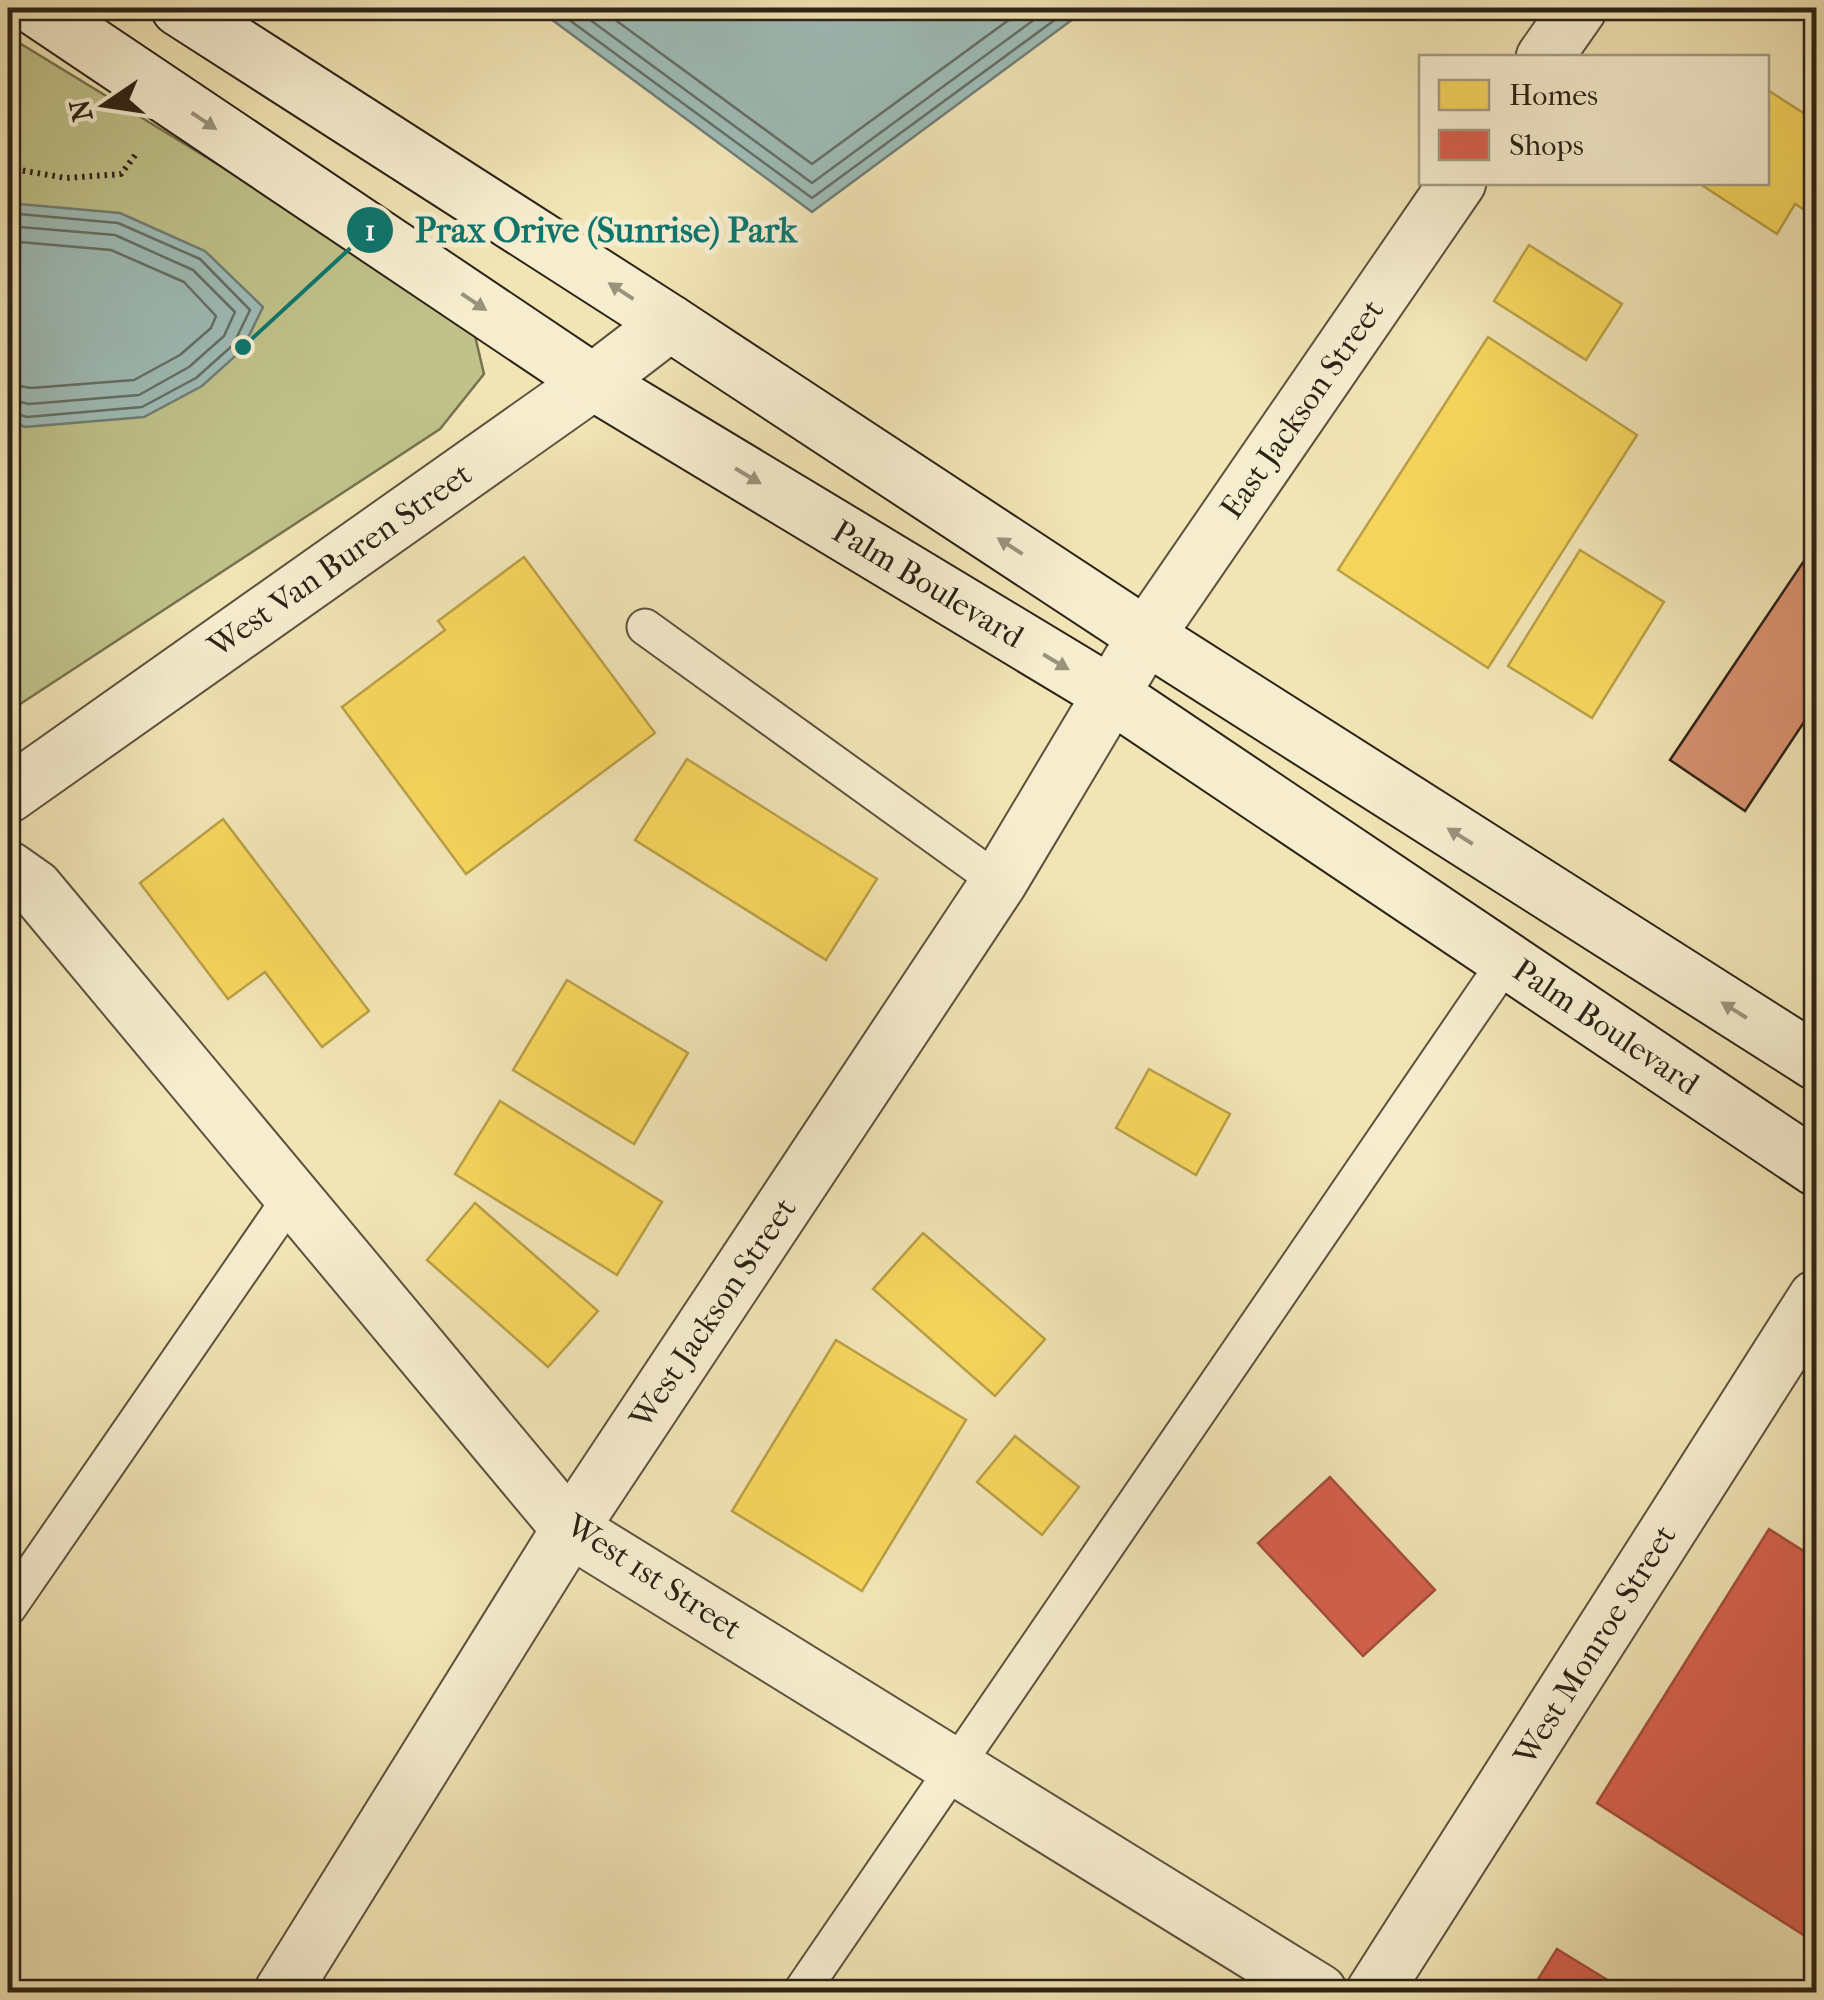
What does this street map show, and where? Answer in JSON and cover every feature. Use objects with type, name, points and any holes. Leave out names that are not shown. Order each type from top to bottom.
[{"type":"street","name":"Palm Boulevard","points":[[36,8],[592,382],[1110,694],[1816,1168]]},
{"type":"street","points":[[179,8],[670,322],[1146,636],[1816,1062]]},
{"type":"street","points":[[1546,55],[1579,8]]},
{"type":"street","name":"East Jackson Street","points":[[1146,636],[1456,185]]},
{"type":"street","name":"West Van Buren Street","points":[[8,795],[592,382],[670,322]]},
{"type":"street","name":"West Jackson Street","points":[[282,1992],[570,1529],[999,882],[1146,636]]},
{"type":"street","name":"West 1st Street","points":[[8,869],[35,888],[570,1529],[1318,1992]]},
{"type":"street","name":"West Monroe Street","points":[[1374,1992],[1816,1298]]},
{"type":"lane","points":[[645,628],[999,882]]},
{"type":"lane","points":[[801,1992],[1507,960]]},
{"type":"lane","points":[[8,1608],[292,1196]]},
{"type":"path","points":[[8,168],[66,178],[120,174],[136,154]]},
{"type":"green space","points":[[8,36],[471,319],[484,374],[440,429],[8,712]]},
{"type":"water","points":[[536,8],[1088,8],[812,212]]},
{"type":"water","points":[[8,203],[120,213],[205,251],[263,307],[242,350],[202,386],[144,417],[25,427],[8,420]]},
{"type":"building: Homes","points":[[1769,91],[1816,121],[1816,217],[1795,204],[1777,234],[1702,185],[1769,185]]},
{"type":"building: Homes","points":[[1529,245],[1622,304],[1586,360],[1494,301]]},
{"type":"building: Homes","points":[[1488,337],[1637,435],[1488,668],[1338,570]]},
{"type":"building: Homes","points":[[1580,550],[1664,602],[1592,718],[1508,666]]},
{"type":"building: Homes","points":[[524,557],[655,733],[466,874],[342,707],[445,630],[438,621]]},
{"type":"building: Homes","points":[[687,759],[877,879],[826,960],[635,840]]},
{"type":"building: Homes","points":[[223,819],[369,1011],[322,1047],[265,972],[228,999],[140,883]]},
{"type":"building: Homes","points":[[567,980],[688,1053],[634,1144],[513,1070]]},
{"type":"building: Homes","points":[[1149,1069],[1230,1114],[1196,1175],[1116,1128]]},
{"type":"building: Homes","points":[[500,1101],[662,1202],[617,1275],[455,1174]]},
{"type":"building: Homes","points":[[475,1203],[598,1311],[548,1367],[427,1260]]},
{"type":"building: Homes","points":[[923,1233],[1045,1339],[995,1396],[873,1289]]},
{"type":"building: Homes","points":[[836,1340],[966,1420],[862,1591],[732,1511]]},
{"type":"building: Homes","points":[[1015,1436],[1079,1487],[1042,1535],[977,1482]]},
{"type":"building: Shops","points":[[1330,1477],[1435,1590],[1363,1656],[1258,1543]]},
{"type":"building: Shops","points":[[1769,1529],[1816,1559],[1816,1943],[1597,1803]]},
{"type":"building: Shops","points":[[1557,1949],[1627,1992],[1530,1992]]},
{"type":"building: Other","points":[[1816,543],[1816,704],[1745,811],[1670,760]]},
{"type":"place","name":"Prax Orive (Sunrise) Park","points":[[243,347]]}]
